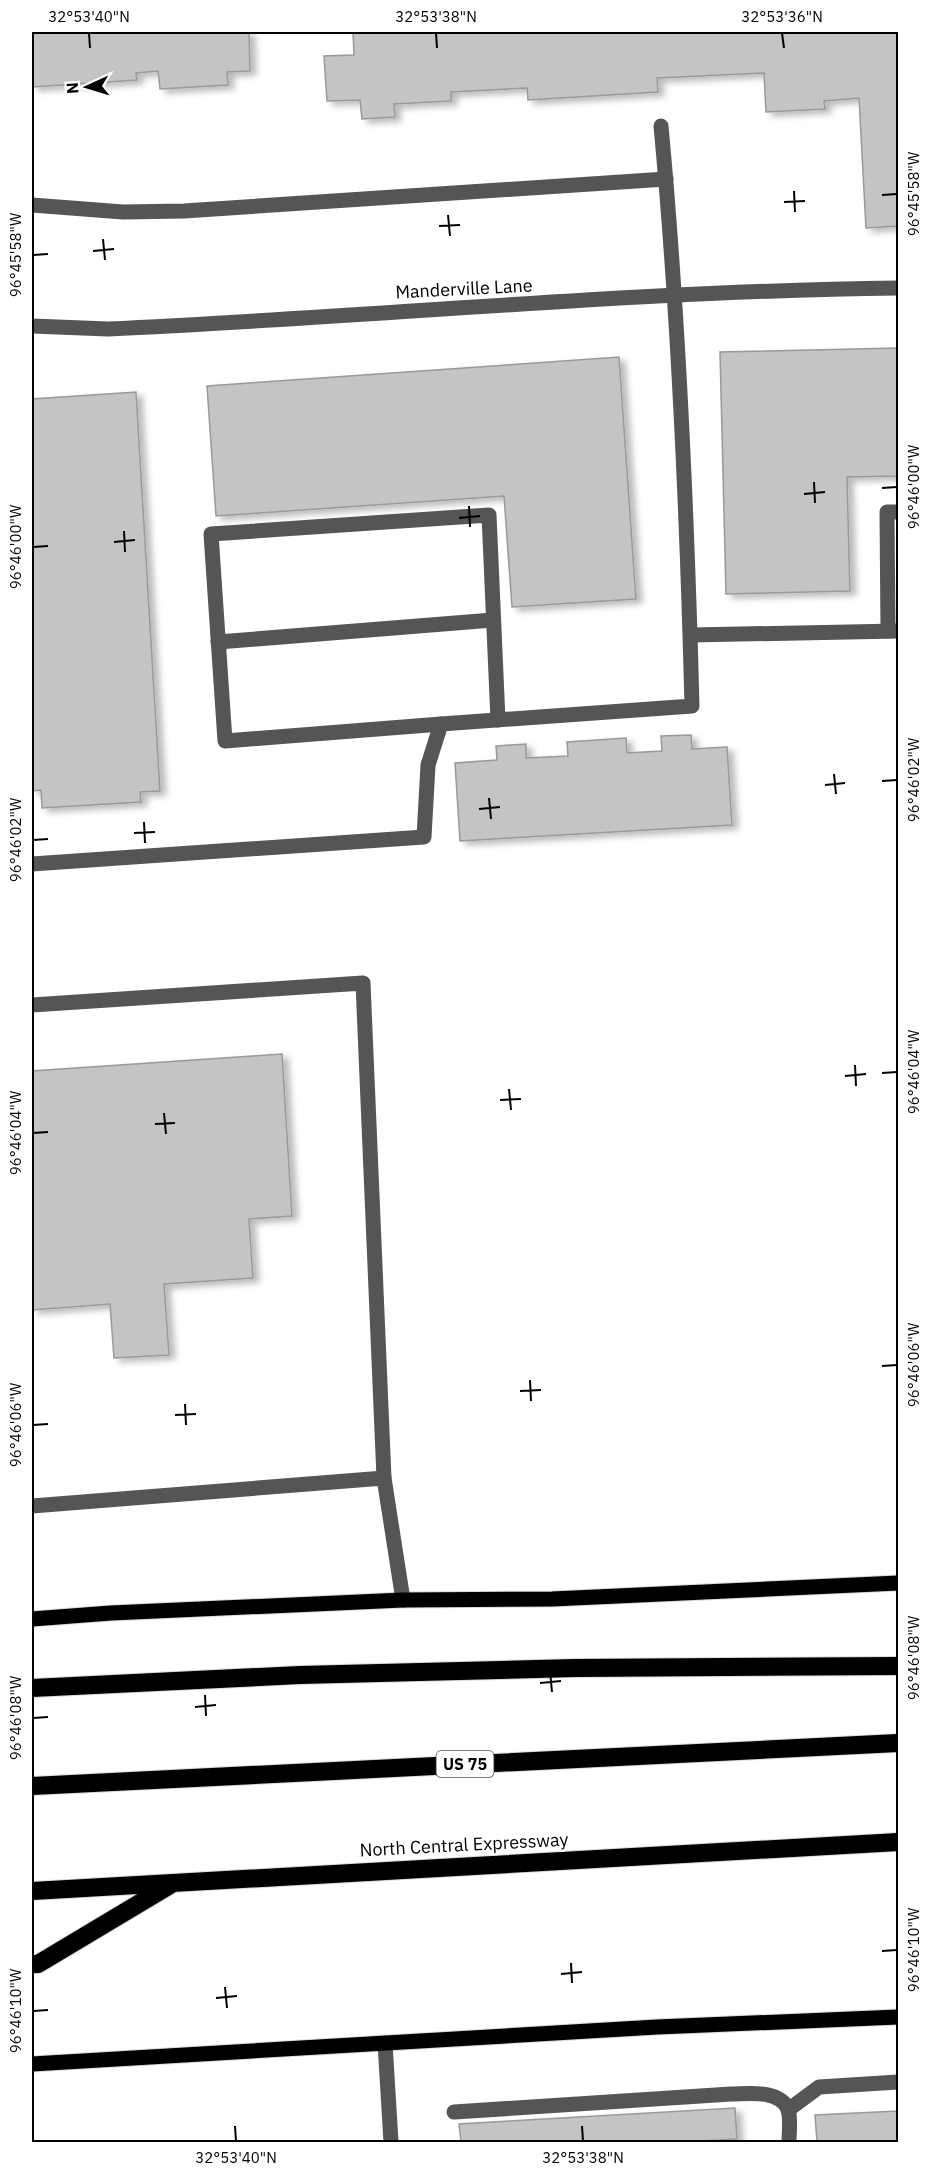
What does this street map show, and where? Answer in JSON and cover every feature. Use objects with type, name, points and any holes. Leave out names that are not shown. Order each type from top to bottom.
[{"type":"highway","points":[[32,1688],[300,1675],[587,1667],[898,1666]]},
{"type":"highway","name":"US 75","points":[[32,1786],[898,1743]]},
{"type":"highway","name":"North Central Expressway","points":[[32,1891],[898,1842]]},
{"type":"highway","points":[[32,1964],[38,1964],[173,1883]]},
{"type":"main road","points":[[32,1619],[123,1612],[403,1600],[552,1599],[898,1583]]},
{"type":"main road","points":[[32,2064],[657,2027],[898,2017]]},
{"type":"street","points":[[498,720],[489,515],[212,534],[225,741],[692,706],[684,436],[661,126]]},
{"type":"street","points":[[32,205],[123,212],[184,211],[666,179]]},
{"type":"street","name":"Manderville Lane","points":[[32,326],[108,329],[154,327],[675,295],[775,290],[898,288]]},
{"type":"street","points":[[691,635],[893,631],[887,512],[898,512]]},
{"type":"street","points":[[218,642],[493,620]]},
{"type":"street","points":[[32,864],[424,837],[428,765],[441,724]]},
{"type":"street","points":[[32,1005],[363,983],[384,1478],[403,1600]]},
{"type":"street","points":[[32,1506],[384,1478]]},
{"type":"street","points":[[385,2043],[391,2142]]},
{"type":"street","points":[[788,2110],[819,2087],[898,2082]]},
{"type":"street","points":[[454,2112],[751,2094],[771,2095],[783,2103],[788,2110],[789,2142]]},
{"type":"building","points":[[32,32],[249,32],[250,71],[227,72],[228,85],[160,89],[158,71],[136,73],[137,80],[32,87]]},
{"type":"building","points":[[353,32],[898,32],[898,226],[866,228],[859,98],[824,101],[825,109],[766,112],[764,73],[657,78],[658,92],[528,100],[527,88],[451,92],[451,101],[394,104],[395,117],[362,119],[360,100],[327,101],[324,56],[354,55]]},
{"type":"building","points":[[898,348],[898,476],[847,477],[850,591],[726,594],[720,352]]},
{"type":"building","points":[[619,357],[636,599],[512,607],[504,496],[216,516],[207,386]]},
{"type":"building","points":[[136,392],[160,791],[140,792],[141,802],[42,808],[41,790],[32,791],[32,399]]},
{"type":"building","points":[[691,735],[692,749],[727,747],[732,825],[460,841],[455,763],[497,760],[496,746],[526,744],[526,758],[568,756],[567,742],[626,738],[627,753],[662,751],[661,736]]},
{"type":"building","points":[[282,1054],[292,1216],[249,1219],[253,1278],[164,1284],[169,1355],[114,1358],[110,1304],[32,1310],[32,1071]]},
{"type":"building","points":[[735,2108],[737,2139],[683,2142],[461,2142],[459,2124]]},
{"type":"building","points":[[898,2111],[898,2142],[817,2142],[815,2115]]}]
